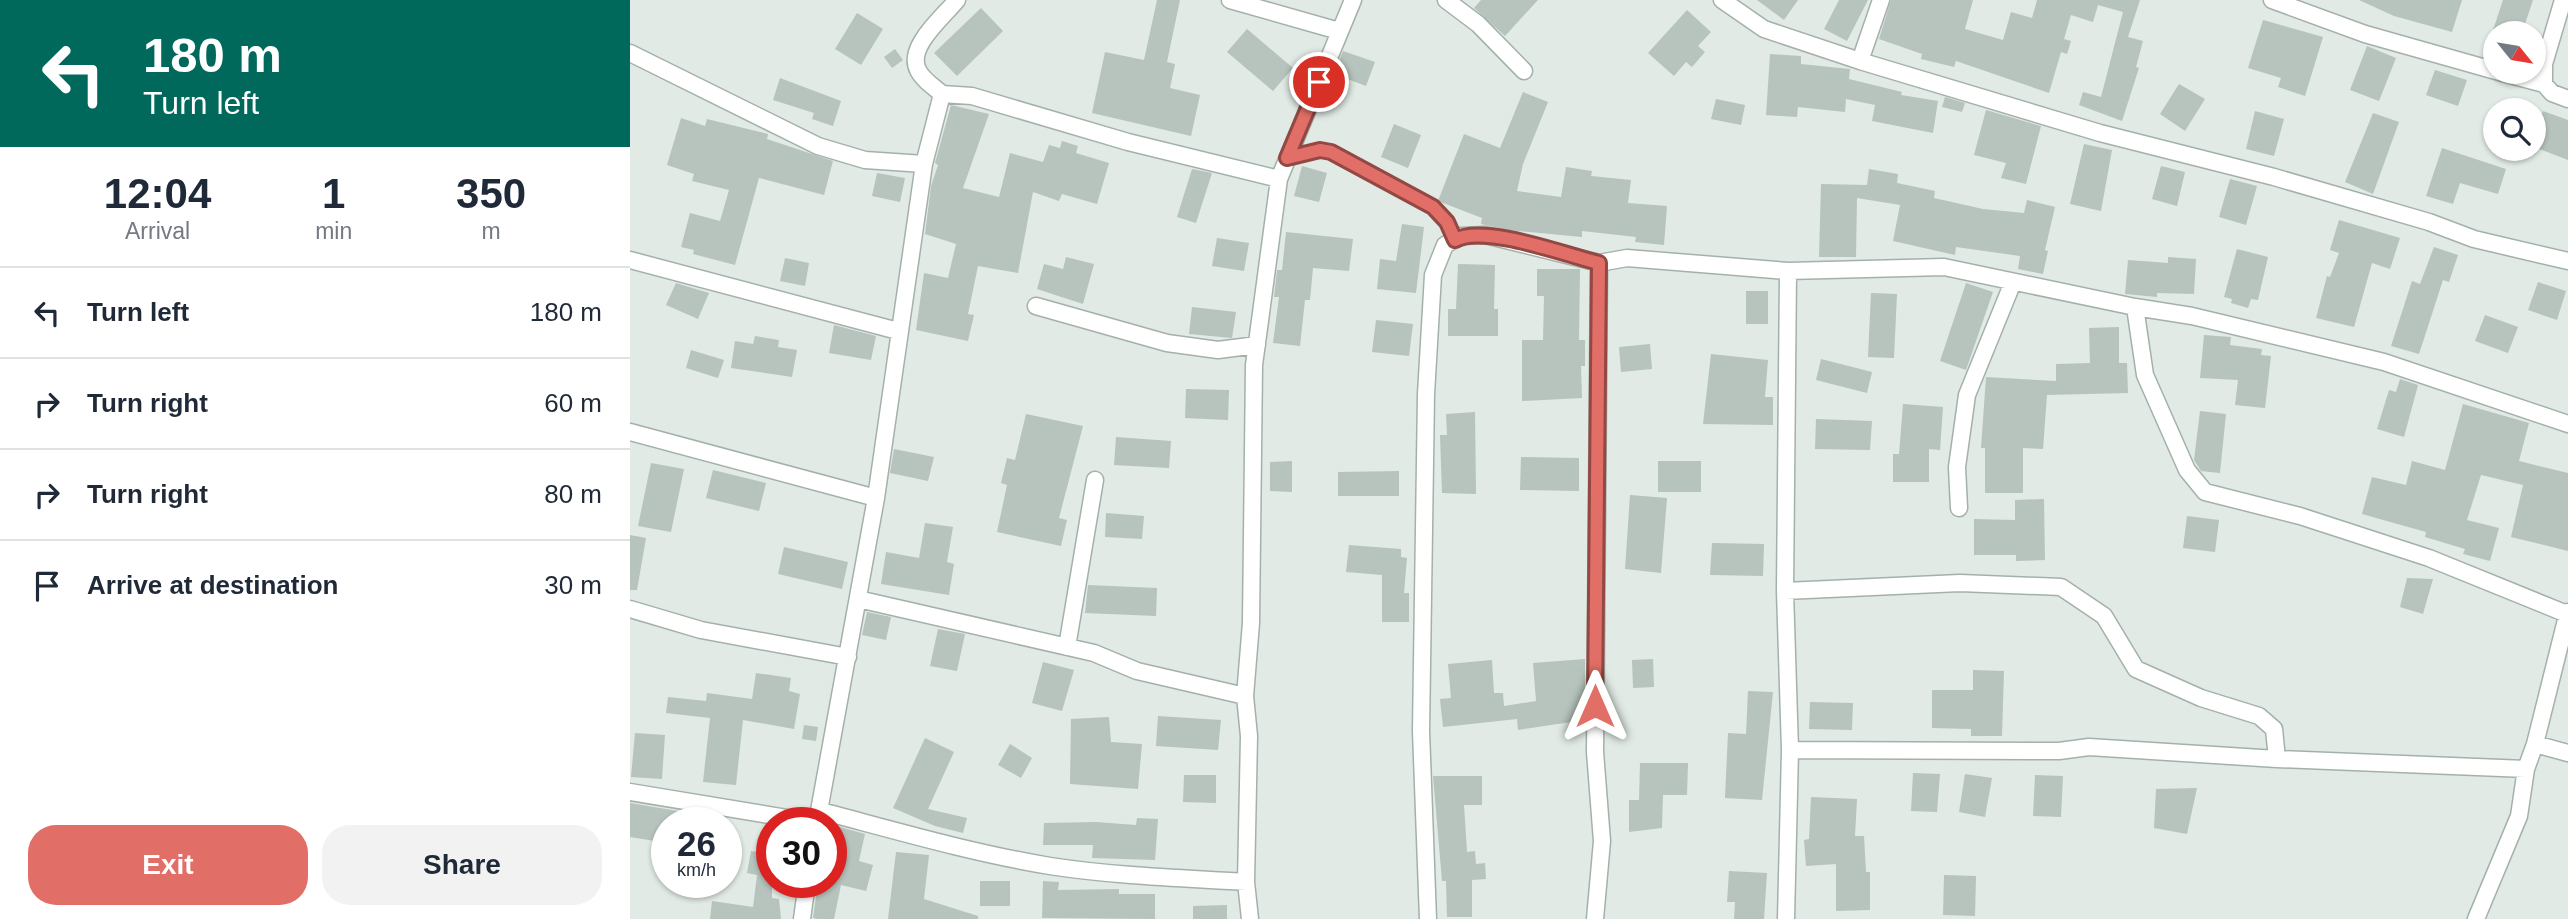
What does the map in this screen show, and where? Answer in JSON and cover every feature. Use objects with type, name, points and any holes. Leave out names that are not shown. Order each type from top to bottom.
[{"type":"street","points":[[957,0],[918,48],[915,59],[918,71],[942,94],[972,96],[1128,142],[1279,179]]},
{"type":"street","points":[[1230,0],[1339,31]]},
{"type":"street","points":[[1250,919],[1246,882],[1248,736],[1245,696],[1251,623],[1257,345],[1279,179],[1353,0]]},
{"type":"street","points":[[1446,0],[1478,24],[1524,71]]},
{"type":"street","points":[[1722,0],[1765,29],[1860,61],[2100,133],[2274,177],[2429,222],[2474,239],[2568,261]]},
{"type":"street","points":[[1860,61],[1881,0]]},
{"type":"street","points":[[2272,0],[2365,34],[2483,67]]},
{"type":"street","points":[[2546,57],[2563,0]]},
{"type":"street","points":[[630,53],[818,146],[865,160],[925,164]]},
{"type":"street","points":[[2544,84],[2552,93],[2568,99]]},
{"type":"street","points":[[818,807],[876,498],[898,331],[925,164],[942,94]]},
{"type":"street","points":[[1428,919],[1422,732],[1426,394],[1433,275],[1445,246],[1461,236],[1485,235],[1599,263],[1627,258],[1788,271],[1944,267],[2135,307],[2192,316],[2384,362],[2568,424]]},
{"type":"street","points":[[630,260],[898,331]]},
{"type":"street","points":[[1595,919],[1602,841],[1595,752],[1599,263]]},
{"type":"street","points":[[1786,919],[1790,750],[1785,591],[1788,271]]},
{"type":"street","points":[[1959,508],[1956,467],[1967,395],[2013,282]]},
{"type":"street","points":[[1036,306],[1167,343],[1218,350],[1257,345]]},
{"type":"street","points":[[2135,307],[2146,375],[2187,470],[2206,492],[2300,516],[2429,558],[2568,613],[2535,744],[2526,769],[2519,816],[2476,919]]},
{"type":"street","points":[[630,432],[876,498]]},
{"type":"street","points":[[1067,647],[1095,480]]},
{"type":"street","points":[[1785,591],[1960,583],[2060,587],[2104,616],[2136,668],[2201,698],[2259,716],[2274,729],[2277,759]]},
{"type":"street","points":[[858,599],[1094,653],[1137,671],[1245,696]]},
{"type":"street","points":[[630,609],[701,630],[848,657]]},
{"type":"street","points":[[2535,744],[2568,753]]},
{"type":"street","points":[[1790,750],[2059,751],[2089,747],[2277,759],[2526,769]]},
{"type":"street","points":[[630,792],[756,810]]},
{"type":"street","points":[[847,825],[1049,866],[1246,882]]},
{"type":"street","points":[[802,919],[805,898]]},
{"type":"lane","points":[[1287,158],[1320,150],[1331,152],[1433,207],[1447,222],[1455,240]]},
{"type":"building","points":[[1157,0],[1180,0],[1167,62],[1175,64],[1170,88],[1200,95],[1191,136],[1092,113],[1105,52],[1144,60]]},
{"type":"building","points":[[1481,0],[1538,0],[1505,36],[1474,8]]},
{"type":"building","points":[[1757,0],[1798,0],[1784,20]]},
{"type":"building","points":[[1839,0],[1868,0],[1847,41],[1824,29]]},
{"type":"building","points":[[1891,0],[1973,0],[1965,29],[2003,40],[2011,12],[2032,18],[2037,0],[2140,0],[2128,37],[2143,41],[2136,67],[2139,68],[2122,121],[2079,105],[2083,92],[2101,97],[2123,12],[2098,5],[2093,22],[2071,15],[2064,39],[2071,41],[2067,54],[2061,52],[2049,93],[1956,61],[1954,67],[1921,59],[1922,54],[1879,39]]},
{"type":"building","points":[[2359,0],[2462,0],[2452,32],[2394,16]]},
{"type":"building","points":[[2503,0],[2533,0],[2526,21],[2496,21]]},
{"type":"building","points":[[981,8],[1003,31],[957,76],[934,53]]},
{"type":"building","points":[[1687,10],[1711,32],[1698,46],[1705,52],[1692,67],[1686,62],[1674,76],[1648,53]]},
{"type":"building","points":[[857,13],[883,29],[861,65],[835,49]]},
{"type":"building","points":[[2263,20],[2323,37],[2305,96],[2278,87],[2281,78],[2248,68]]},
{"type":"building","points":[[1247,29],[1293,68],[1273,91],[1227,52]]},
{"type":"building","points":[[2367,46],[2396,58],[2379,101],[2350,90]]},
{"type":"building","points":[[895,49],[903,60],[892,68],[884,57]]},
{"type":"building","points":[[1343,51],[1375,62],[1366,86],[1334,74]]},
{"type":"building","points":[[1770,54],[1801,56],[1801,64],[1850,69],[1849,79],[1902,92],[1901,95],[1938,101],[1933,133],[1872,121],[1875,105],[1846,99],[1845,112],[1798,107],[1797,117],[1766,115]]},
{"type":"building","points":[[2435,70],[2467,80],[2458,106],[2426,95]]},
{"type":"building","points":[[780,78],[841,101],[833,126],[812,119],[814,113],[773,100]]},
{"type":"building","points":[[2179,84],[2205,99],[2185,131],[2160,114]]},
{"type":"building","points":[[1523,92],[1548,102],[1523,164],[1517,191],[1561,197],[1566,167],[1592,171],[1591,176],[1631,180],[1628,203],[1667,206],[1664,245],[1635,242],[1636,237],[1582,231],[1582,237],[1508,230],[1481,224],[1482,218],[1438,201],[1464,134],[1500,148]]},
{"type":"building","points":[[1945,97],[1965,103],[1962,112],[1942,107]]},
{"type":"building","points":[[1716,99],[1745,105],[1741,125],[1711,119]]},
{"type":"building","points":[[951,105],[989,114],[963,188],[999,197],[1010,153],[1043,162],[1049,145],[1060,148],[1062,141],[1078,146],[1076,153],[1109,163],[1097,204],[1062,194],[1059,201],[1033,192],[1018,273],[978,266],[968,314],[974,315],[968,341],[916,330],[924,273],[948,278],[956,244],[925,234],[931,186],[938,165],[935,163]]},
{"type":"building","points":[[1986,110],[2041,126],[2026,184],[2001,178],[2006,163],[1974,155]]},
{"type":"building","points":[[2255,111],[2284,119],[2274,156],[2246,149]]},
{"type":"building","points":[[2546,112],[2568,120],[2568,160],[2546,152]]},
{"type":"building","points":[[2373,113],[2399,122],[2373,194],[2345,182]]},
{"type":"building","points":[[681,118],[705,126],[707,119],[768,134],[767,139],[833,161],[824,195],[759,178],[735,265],[693,254],[694,250],[681,247],[690,213],[720,221],[729,190],[692,181],[694,174],[667,165]]},
{"type":"building","points":[[1394,124],[1421,135],[1408,168],[1381,157]]},
{"type":"building","points":[[2084,144],[2112,150],[2101,211],[2070,204]]},
{"type":"building","points":[[2442,148],[2506,169],[2498,194],[2460,183],[2453,204],[2426,196]]},
{"type":"building","points":[[1302,166],[1327,173],[1319,202],[1294,196]]},
{"type":"building","points":[[2161,166],[2185,172],[2177,206],[2152,199]]},
{"type":"building","points":[[1192,169],[1212,173],[1196,223],[1177,217]]},
{"type":"building","points":[[1869,169],[1898,174],[1897,183],[1935,191],[1934,198],[1983,209],[2024,213],[2027,200],[2055,207],[2045,250],[2048,251],[2043,274],[2018,269],[2020,256],[1956,247],[1955,255],[1893,241],[1900,205],[1857,198],[1856,257],[1819,257],[1821,184],[1867,185]]},
{"type":"building","points":[[877,173],[905,178],[900,202],[872,196]]},
{"type":"building","points":[[2230,179],[2257,186],[2246,225],[2219,217]]},
{"type":"building","points":[[2339,220],[2400,238],[2390,269],[2372,263],[2354,327],[2316,318],[2327,276],[2330,277],[2339,253],[2330,250]]},
{"type":"building","points":[[1402,224],[1424,227],[1416,293],[1377,289],[1380,259],[1396,261]]},
{"type":"building","points":[[1286,232],[1353,239],[1349,271],[1313,268],[1310,300],[1305,300],[1300,346],[1273,343],[1279,297],[1274,297],[1277,270],[1282,270]]},
{"type":"building","points":[[1217,238],[1249,243],[1244,271],[1212,266]]},
{"type":"building","points":[[2434,247],[2458,255],[2449,282],[2443,280],[2419,354],[2391,346],[2412,281],[2420,284]]},
{"type":"building","points":[[2237,249],[2268,257],[2258,300],[2251,299],[2248,308],[2231,303],[2232,299],[2224,297]]},
{"type":"building","points":[[1066,257],[1094,264],[1083,304],[1037,289],[1044,264],[1063,269]]},
{"type":"building","points":[[2168,257],[2196,259],[2194,294],[2157,293],[2157,297],[2125,294],[2128,260],[2168,263]]},
{"type":"building","points":[[785,258],[809,263],[805,286],[780,281]]},
{"type":"building","points":[[1458,264],[1495,265],[1494,309],[1498,309],[1498,336],[1448,336],[1448,309],[1456,309]]},
{"type":"building","points":[[1537,269],[1580,269],[1579,340],[1585,340],[1585,366],[1581,366],[1582,398],[1522,401],[1522,340],[1543,340],[1544,296],[1537,296]]},
{"type":"building","points":[[2538,282],[2566,291],[2557,320],[2528,310]]},
{"type":"building","points":[[676,283],[709,293],[698,319],[666,305]]},
{"type":"building","points":[[1966,283],[1993,292],[1966,370],[1940,361]]},
{"type":"building","points":[[1746,291],[1768,291],[1768,324],[1746,324]]},
{"type":"building","points":[[1871,293],[1897,294],[1894,358],[1868,357]]},
{"type":"building","points":[[1192,307],[1236,312],[1232,338],[1189,334]]},
{"type":"building","points":[[2485,315],[2518,327],[2508,353],[2475,341]]},
{"type":"building","points":[[1376,320],[1413,324],[1409,356],[1372,352]]},
{"type":"building","points":[[834,325],[876,336],[871,360],[829,353]]},
{"type":"building","points":[[2119,327],[2119,363],[2127,363],[2128,393],[2047,395],[2043,449],[2023,448],[2023,493],[1985,493],[1985,448],[1981,448],[1986,377],[2056,381],[2056,364],[2090,363],[2089,328]]},
{"type":"building","points":[[2204,335],[2231,337],[2230,345],[2262,349],[2261,355],[2271,356],[2265,408],[2235,405],[2238,380],[2200,378]]},
{"type":"building","points":[[755,336],[779,340],[778,347],[797,350],[792,377],[731,368],[735,341],[753,344]]},
{"type":"building","points":[[1650,344],[1652,369],[1621,372],[1619,347]]},
{"type":"building","points":[[691,350],[724,360],[718,378],[686,368]]},
{"type":"building","points":[[1711,354],[1768,360],[1765,397],[1773,397],[1773,425],[1703,424]]},
{"type":"building","points":[[1821,359],[1872,372],[1867,393],[1816,380]]},
{"type":"building","points":[[2400,379],[2418,385],[2404,437],[2377,429],[2389,390],[2396,392]]},
{"type":"building","points":[[1186,389],[1229,390],[1228,420],[1185,418]]},
{"type":"building","points":[[1903,404],[1943,407],[1940,450],[1929,449],[1929,482],[1893,482],[1893,454],[1899,454]]},
{"type":"building","points":[[2463,404],[2529,423],[2519,461],[2568,473],[2568,551],[2511,537],[2523,485],[2481,475],[2467,520],[2499,528],[2490,561],[2463,554],[2465,549],[2425,537],[2426,532],[2362,514],[2372,477],[2406,485],[2412,461],[2445,470]]},
{"type":"building","points":[[2200,411],[2226,414],[2220,473],[2201,471],[2194,460]]},
{"type":"building","points":[[1475,412],[1476,494],[1442,493],[1440,435],[1447,435],[1446,414]]},
{"type":"building","points":[[1026,414],[1083,426],[1059,518],[1067,520],[1061,546],[997,532],[1007,485],[1001,483],[1007,458],[1015,460]]},
{"type":"building","points":[[1816,419],[1872,421],[1870,450],[1815,449]]},
{"type":"building","points":[[1116,437],[1171,441],[1169,468],[1114,465]]},
{"type":"building","points":[[894,449],[934,457],[928,481],[890,473]]},
{"type":"building","points":[[1521,457],[1579,458],[1579,491],[1520,490]]},
{"type":"building","points":[[1292,461],[1292,492],[1270,491],[1270,462]]},
{"type":"building","points":[[1658,461],[1701,461],[1701,492],[1658,492]]},
{"type":"building","points":[[651,463],[684,469],[671,532],[638,526]]},
{"type":"building","points":[[713,470],[766,483],[759,511],[706,498]]},
{"type":"building","points":[[1399,471],[1399,496],[1338,496],[1338,472]]},
{"type":"building","points":[[1630,495],[1667,498],[1661,573],[1625,569]]},
{"type":"building","points":[[2044,499],[2045,560],[2016,561],[2016,555],[1974,555],[1974,519],[2015,520],[2015,500]]},
{"type":"building","points":[[1106,513],[1144,516],[1142,539],[1105,537]]},
{"type":"building","points":[[2187,516],[2219,520],[2215,552],[2183,548]]},
{"type":"building","points":[[925,523],[953,527],[947,562],[954,564],[949,595],[881,584],[886,552],[919,558]]},
{"type":"building","points":[[630,535],[646,538],[637,590],[630,590]]},
{"type":"building","points":[[1712,543],[1764,544],[1763,576],[1710,575]]},
{"type":"building","points":[[1349,545],[1401,549],[1401,557],[1407,558],[1404,593],[1409,593],[1409,622],[1382,622],[1382,575],[1346,572]]},
{"type":"building","points":[[784,547],[848,562],[842,589],[778,574]]},
{"type":"building","points":[[2407,578],[2433,579],[2423,614],[2400,607]]},
{"type":"building","points":[[1088,585],[1157,588],[1156,616],[1085,613]]},
{"type":"building","points":[[867,612],[891,617],[886,640],[862,635]]},
{"type":"building","points":[[938,629],[965,634],[957,671],[930,666]]},
{"type":"building","points":[[1585,659],[1585,720],[1518,730],[1517,719],[1443,727],[1440,699],[1451,698],[1448,664],[1492,660],[1494,693],[1503,693],[1504,706],[1536,701],[1533,663]]},
{"type":"building","points":[[1653,659],[1654,687],[1633,688],[1632,660]]},
{"type":"building","points":[[1043,662],[1074,670],[1062,711],[1032,703]]},
{"type":"building","points":[[1973,670],[2004,671],[2002,736],[1971,736],[1971,729],[1932,728],[1932,690],[1973,690]]},
{"type":"building","points":[[756,673],[791,678],[789,691],[800,694],[794,729],[743,720],[736,785],[703,782],[710,718],[666,713],[668,697],[706,701],[707,693],[752,699]]},
{"type":"building","points":[[1748,691],[1773,692],[1762,800],[1725,798],[1728,733],[1746,734]]},
{"type":"building","points":[[1810,702],[1853,703],[1852,730],[1809,729]]},
{"type":"building","points":[[1158,716],[1221,720],[1218,750],[1156,746]]},
{"type":"building","points":[[1109,717],[1111,742],[1142,744],[1138,789],[1070,784],[1071,719]]},
{"type":"building","points":[[804,725],[818,727],[816,741],[802,739]]},
{"type":"building","points":[[635,733],[665,735],[662,779],[631,777]]},
{"type":"building","points":[[925,738],[954,752],[928,809],[967,818],[963,833],[935,826],[893,808]]},
{"type":"building","points":[[1010,744],[1032,758],[1021,778],[998,765]]},
{"type":"building","points":[[1640,763],[1688,763],[1687,795],[1663,795],[1662,828],[1629,832],[1629,800],[1639,800]]},
{"type":"building","points":[[1913,773],[1940,774],[1937,812],[1911,811]]},
{"type":"building","points":[[1965,774],[1992,778],[1985,817],[1959,812]]},
{"type":"building","points":[[1184,775],[1216,775],[1216,803],[1183,802]]},
{"type":"building","points":[[2035,775],[2063,776],[2061,817],[2033,816]]},
{"type":"building","points":[[1433,776],[1482,776],[1482,805],[1464,805],[1467,852],[1475,851],[1476,864],[1485,863],[1486,879],[1472,880],[1472,917],[1447,917],[1446,881],[1442,881]]},
{"type":"building","points":[[2197,788],[2187,834],[2154,828],[2156,789]]},
{"type":"building","points":[[1811,797],[1857,799],[1855,836],[1864,836],[1866,872],[1870,872],[1870,910],[1836,911],[1836,864],[1806,866],[1804,840],[1809,839]]},
{"type":"building","points":[[630,803],[654,807],[651,807],[651,840],[630,837]]},
{"type":"building","points":[[1137,818],[1158,819],[1155,860],[1092,858],[1093,845],[1043,845],[1044,823],[1096,822],[1136,825]]},
{"type":"building","points":[[847,829],[865,834],[859,861],[873,865],[866,891],[847,886]]},
{"type":"building","points":[[751,851],[756,852],[756,875],[747,873]]},
{"type":"building","points":[[896,852],[929,855],[924,899],[978,916],[978,919],[888,919]]},
{"type":"building","points":[[1729,871],[1767,873],[1764,919],[1734,919],[1735,902],[1727,902]]},
{"type":"building","points":[[1944,875],[1976,876],[1975,916],[1943,915]]},
{"type":"building","points":[[980,881],[1010,881],[1010,906],[980,906]]},
{"type":"building","points":[[1043,881],[1059,882],[1058,890],[1119,889],[1119,894],[1155,894],[1155,919],[1042,918]]},
{"type":"building","points":[[756,883],[756,898],[779,899],[781,919],[710,919],[712,901],[753,907]]},
{"type":"building","points":[[816,898],[838,898],[834,919],[813,918]]},
{"type":"building","points":[[1227,905],[1227,919],[1193,919],[1193,906]]},
{"type":"route","points":[[1319,82],[1287,158],[1320,150],[1331,152],[1433,207],[1447,222],[1455,240],[1461,236],[1485,235],[1599,263],[1595,706]]}]
